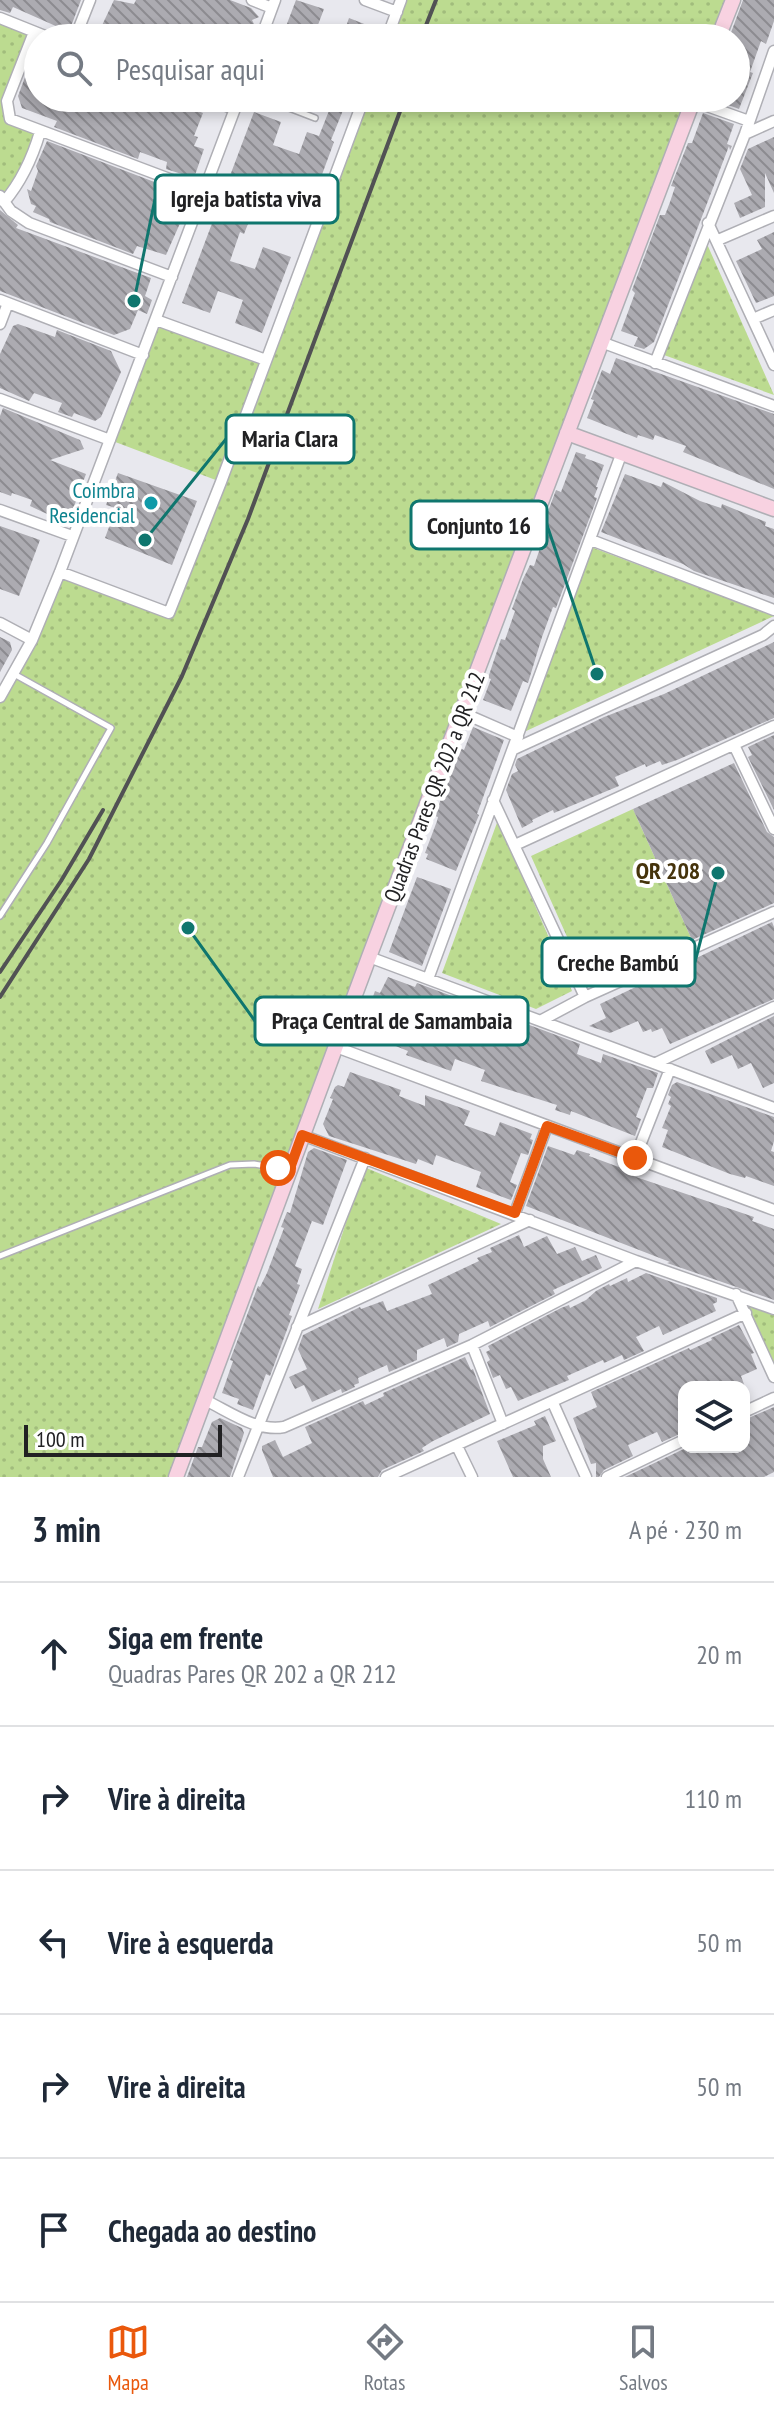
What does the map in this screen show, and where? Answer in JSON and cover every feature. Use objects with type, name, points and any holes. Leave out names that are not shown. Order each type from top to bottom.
[{"type":"street","points":[[81,24],[90,0]]},
{"type":"street","points":[[252,0],[274,4],[266,24]]},
{"type":"street","points":[[365,0],[397,12]]},
{"type":"street","points":[[392,24],[401,0]]},
{"type":"street","points":[[724,24],[733,0]]},
{"type":"street","points":[[0,18],[24,28]]},
{"type":"street","points":[[655,363],[745,134],[774,51]]},
{"type":"street","points":[[24,58],[6,105],[10,119],[204,192]]},
{"type":"street","points":[[0,697],[32,640],[60,572],[233,112]]},
{"type":"street","points":[[60,572],[169,613],[359,112]]},
{"type":"street","name":"Quadras Pares QR 202 a QR 212","points":[[176,1477],[302,1135],[689,112]]},
{"type":"street","points":[[725,112],[749,121]]},
{"type":"street","points":[[745,134],[774,121]]},
{"type":"street","points":[[40,132],[20,183],[2,199],[11,211],[29,223],[172,277]]},
{"type":"street","points":[[718,240],[774,216]]},
{"type":"street","points":[[708,223],[774,365]]},
{"type":"street","points":[[0,324],[4,301],[143,355]]},
{"type":"street","points":[[753,319],[774,310]]},
{"type":"street","points":[[156,320],[266,360]]},
{"type":"street","points":[[601,342],[774,406]]},
{"type":"street","points":[[0,399],[110,440]]},
{"type":"street","points":[[567,433],[774,509]]},
{"type":"street","points":[[428,979],[622,452]]},
{"type":"street","points":[[0,510],[72,536]]},
{"type":"street","points":[[591,540],[774,610]]},
{"type":"street","points":[[0,623],[32,640]]},
{"type":"street","points":[[514,749],[763,635],[774,626]]},
{"type":"street","points":[[463,713],[518,737]]},
{"type":"street","points":[[515,845],[774,726]]},
{"type":"street","points":[[734,745],[773,824]]},
{"type":"street","points":[[493,800],[585,997]]},
{"type":"street","points":[[542,1020],[585,997],[774,912]]},
{"type":"street","points":[[369,957],[772,1105]]},
{"type":"street","points":[[656,1063],[774,1007]]},
{"type":"street","points":[[336,1047],[774,1210]]},
{"type":"street","points":[[635,1158],[670,1069]]},
{"type":"street","points":[[515,1213],[547,1126]]},
{"type":"street","points":[[302,1135],[636,1261],[774,1309]]},
{"type":"street","points":[[238,1477],[365,1158]]},
{"type":"street","points":[[297,1327],[530,1220]]},
{"type":"street","points":[[205,1400],[257,1425],[270,1429],[284,1427],[472,1345],[636,1261]]},
{"type":"street","points":[[736,1294],[774,1377]]},
{"type":"street","points":[[386,1477],[746,1313]]},
{"type":"street","points":[[472,1345],[503,1424]]},
{"type":"street","points":[[750,1409],[774,1398]]},
{"type":"street","points":[[553,1403],[586,1477]]},
{"type":"street","points":[[607,1477],[678,1443]]},
{"type":"street","points":[[457,1446],[472,1477]]},
{"type":"lane","points":[[299,112],[315,118]]},
{"type":"lane","points":[[0,916],[47,843],[111,728],[14,674]]},
{"type":"lane","points":[[0,1256],[230,1165],[254,1164],[289,1171]]},
{"type":"green space","points":[[401,0],[726,0],[717,24],[392,24]]},
{"type":"green space","points":[[0,18],[24,28],[24,58],[6,105],[10,119],[40,132],[4,202],[0,196]]},
{"type":"green space","points":[[359,112],[684,112],[178,1477],[0,1477],[0,697],[61,572],[168,612],[221,482],[110,440],[156,320],[266,359]]},
{"type":"green space","points":[[707,244],[774,395],[664,355]]},
{"type":"green space","points":[[591,547],[774,616],[524,732]]},
{"type":"green space","points":[[633,809],[692,940],[589,986],[531,856]]},
{"type":"green space","points":[[498,820],[572,991],[536,1009],[442,973]]},
{"type":"green space","points":[[364,1167],[501,1224],[318,1309]]},
{"type":"green space","points":[[740,1299],[774,1312],[774,1373]]},
{"type":"building","points":[[0,0],[81,0],[72,24],[51,24],[13,7],[10,13],[0,10]]},
{"type":"building","points":[[114,0],[134,4],[136,0],[230,0],[251,8],[259,17],[252,20],[254,24],[103,24]]},
{"type":"building","points":[[296,0],[324,9],[318,24],[287,24]]},
{"type":"building","points":[[743,0],[774,0],[774,21],[766,44],[761,41],[750,72],[750,24],[734,24]]},
{"type":"building","points":[[349,18],[364,24],[347,24]]},
{"type":"building","points":[[24,80],[24,109],[18,96]]},
{"type":"building","points":[[33,112],[200,112],[203,113],[194,136],[198,137],[194,146],[204,149],[194,178],[166,169],[167,162],[140,152],[138,159],[54,127],[57,121]]},
{"type":"building","points":[[254,112],[281,122],[273,145],[299,154],[307,132],[319,136],[328,112],[342,112],[306,218],[278,207],[286,185],[261,175],[251,204],[255,206],[244,234],[240,232],[230,261],[255,269],[263,247],[291,257],[262,333],[235,323],[243,300],[218,291],[210,313],[182,303]]},
{"type":"building","points":[[703,113],[734,124],[727,144],[732,146],[730,150],[729,146],[654,342],[644,349],[634,346],[638,337],[621,331],[635,293],[632,290],[660,215],[665,215],[675,187],[671,186]]},
{"type":"building","points":[[774,137],[774,193],[765,173],[765,207],[740,218],[734,203],[752,195],[740,169],[748,149]]},
{"type":"building","points":[[47,141],[178,191],[182,201],[189,203],[166,255],[137,246],[133,254],[50,222],[33,212],[36,206],[31,204],[27,189],[31,191],[38,171],[36,166]]},
{"type":"building","points":[[0,210],[18,225],[16,228],[151,278],[145,296],[152,300],[147,314],[138,310],[130,329],[114,335],[0,291]]},
{"type":"building","points":[[774,232],[774,296],[756,303],[736,261],[762,249],[757,240]]},
{"type":"building","points":[[18,324],[55,337],[57,330],[111,351],[121,372],[101,417],[95,421],[74,413],[72,417],[58,412],[62,403],[34,393],[29,401],[0,388],[0,354],[13,326]]},
{"type":"building","points":[[616,358],[774,414],[774,489],[683,452],[686,446],[655,435],[653,440],[638,435],[637,438],[587,418],[602,370],[610,374]]},
{"type":"building","points":[[3,408],[80,440],[84,449],[50,460],[86,474],[72,512],[67,517],[60,520],[30,506],[32,500],[0,492],[0,416]]},
{"type":"building","points":[[576,452],[604,465],[596,487],[594,497],[597,498],[556,608],[553,607],[528,683],[523,681],[511,711],[483,700],[491,679],[488,678],[501,639],[505,640],[523,579],[530,565],[534,566],[544,536],[540,533],[556,490],[561,492]]},
{"type":"building","points":[[118,473],[197,501],[172,565],[105,538],[116,508],[106,505]]},
{"type":"building","points":[[625,474],[661,487],[663,482],[700,501],[721,508],[722,504],[766,522],[765,526],[774,529],[774,598],[694,571],[601,532]]},
{"type":"building","points":[[0,526],[40,540],[19,596],[0,589]]},
{"type":"building","points":[[0,637],[10,642],[12,650],[0,672]]},
{"type":"building","points":[[774,642],[774,718],[677,760],[662,765],[660,761],[646,767],[645,764],[615,777],[619,786],[554,813],[553,810],[522,828],[506,790],[512,774],[518,771],[515,765],[517,759]]},
{"type":"building","points":[[473,727],[504,740],[456,871],[426,859],[428,854],[425,853],[451,770],[460,748],[464,750]]},
{"type":"building","points":[[774,735],[774,810],[748,757],[752,755],[748,747]]},
{"type":"building","points":[[734,763],[767,832],[774,837],[774,903],[692,940],[633,809]]},
{"type":"building","points":[[417,877],[451,889],[422,966],[389,952]]},
{"type":"building","points":[[772,922],[774,999],[670,1044],[662,1028],[643,1032],[638,1021],[610,1033],[589,1026],[606,1018],[600,1004]]},
{"type":"building","points":[[388,977],[415,987],[417,983],[580,1044],[577,1054],[601,1063],[603,1054],[658,1073],[653,1088],[647,1088],[636,1117],[641,1119],[635,1136],[571,1111],[570,1115],[555,1110],[557,1105],[481,1081],[485,1070],[455,1059],[451,1071],[406,1055],[408,1051],[358,1031],[375,991],[380,993]]},
{"type":"building","points":[[774,1016],[774,1083],[763,1088],[751,1063],[738,1069],[732,1055],[711,1064],[705,1051]]},
{"type":"building","points":[[350,1072],[401,1090],[399,1096],[425,1106],[425,1095],[470,1111],[464,1125],[495,1136],[500,1122],[532,1134],[528,1155],[521,1153],[510,1182],[517,1185],[511,1200],[476,1187],[481,1172],[436,1155],[433,1165],[418,1159],[416,1164],[329,1136],[323,1124],[333,1099],[330,1098],[335,1087],[344,1087]]},
{"type":"building","points":[[677,1082],[774,1117],[771,1151],[774,1152],[774,1186],[730,1174],[662,1147],[668,1130],[662,1128],[671,1106],[668,1095],[672,1085]]},
{"type":"building","points":[[548,1146],[574,1155],[577,1150],[590,1154],[635,1173],[633,1176],[754,1217],[752,1221],[774,1229],[774,1300],[667,1263],[670,1262],[526,1206]]},
{"type":"building","points":[[314,1148],[347,1160],[323,1225],[312,1221],[295,1266],[302,1269],[297,1284],[300,1285],[289,1315],[292,1316],[270,1376],[266,1374],[253,1410],[237,1404],[239,1399],[222,1393],[233,1361],[230,1360],[258,1286],[267,1273],[287,1212],[290,1213],[308,1152]]},
{"type":"building","points":[[519,1235],[524,1247],[547,1236],[557,1254],[575,1247],[582,1261],[596,1255],[602,1268],[553,1290],[555,1294],[490,1327],[488,1321],[459,1334],[458,1342],[447,1347],[444,1338],[417,1350],[417,1360],[389,1372],[387,1365],[358,1378],[359,1383],[355,1387],[342,1393],[341,1389],[312,1402],[304,1385],[295,1389],[289,1377],[307,1369],[298,1349],[303,1335],[360,1307],[383,1301],[387,1311],[432,1294],[428,1285],[479,1261],[477,1258],[492,1252],[490,1248]]},
{"type":"building","points":[[646,1273],[717,1298],[713,1304],[716,1311],[663,1335],[659,1326],[636,1337],[644,1351],[624,1360],[622,1355],[604,1363],[603,1360],[567,1376],[569,1380],[518,1401],[511,1387],[506,1389],[500,1375],[493,1378],[487,1362],[490,1360],[486,1352],[490,1350],[488,1346],[561,1308],[569,1305],[570,1308],[586,1300],[609,1284],[627,1278],[628,1282]]},
{"type":"building","points":[[739,1325],[754,1353],[751,1354],[757,1369],[741,1376],[743,1381],[678,1381],[678,1435],[662,1442],[657,1432],[628,1445],[633,1456],[596,1477],[596,1463],[591,1464],[573,1418],[597,1407],[591,1392]]},
{"type":"building","points":[[465,1357],[473,1369],[490,1414],[433,1441],[422,1448],[424,1451],[382,1470],[378,1477],[273,1477],[262,1446],[275,1440],[283,1457],[312,1443],[305,1427],[363,1401],[365,1405],[384,1396],[383,1393]]},
{"type":"building","points":[[774,1407],[774,1472],[764,1477],[625,1477],[678,1452],[750,1453],[750,1417]]},
{"type":"building","points":[[545,1416],[556,1441],[543,1446],[543,1459],[551,1477],[513,1477],[497,1441],[536,1425],[534,1421]]},
{"type":"building","points":[[220,1418],[242,1428],[244,1433],[230,1477],[187,1477],[198,1447],[202,1447],[212,1422]]},
{"type":"railway","points":[[427,24],[436,0]]},
{"type":"railway","points":[[0,997],[89,859],[182,676],[248,519],[400,112]]},
{"type":"railway","points":[[0,972],[61,881],[103,810]]},
{"type":"place","name":"Igreja batista viva","points":[[134,301]]},
{"type":"place","name":"Coimbra Residencial","points":[[151,503]]},
{"type":"place","name":"Maria Clara","points":[[145,540]]},
{"type":"place","name":"Conjunto 16","points":[[597,674]]},
{"type":"place","name":"Creche Bambú","points":[[718,873]]},
{"type":"place","name":"Praça Central de Samambaia","points":[[188,928]]},
{"type":"district","name":"QR 208","points":[[668,871]]},
{"type":"route","points":[[278,1168],[289,1171],[302,1135],[515,1213],[547,1126],[635,1158]]}]
